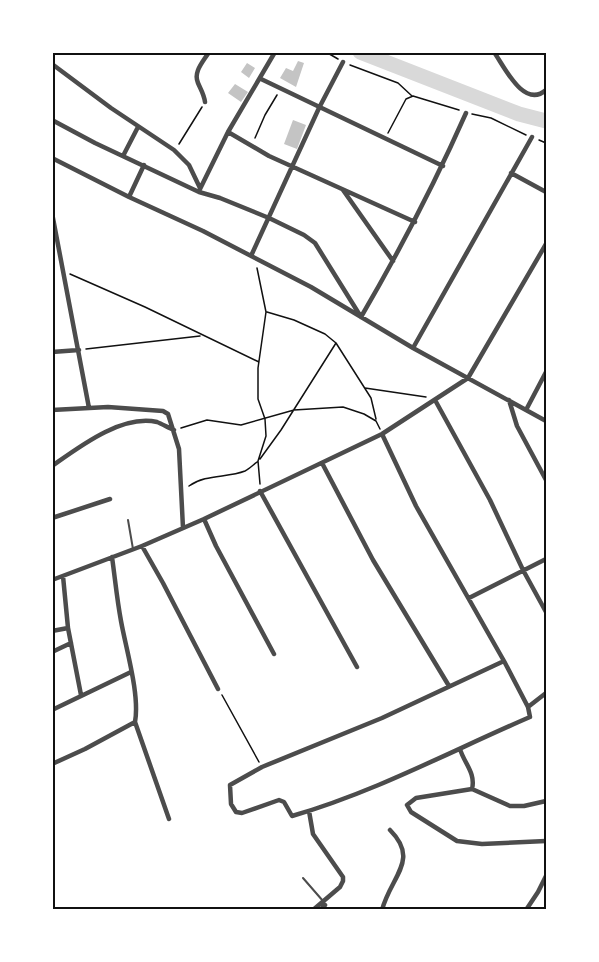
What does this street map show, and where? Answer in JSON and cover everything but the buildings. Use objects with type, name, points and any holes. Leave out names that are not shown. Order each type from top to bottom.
[{"type":"street","points":[[205,102],[196,72],[209,52]]},
{"type":"street","points":[[200,190],[228,132],[275,52]]},
{"type":"street","points":[[494,52],[522,91],[533,96],[540,95],[546,90]]},
{"type":"street","points":[[251,256],[343,62]]},
{"type":"street","points":[[52,64],[138,127],[174,150],[189,165],[200,190]]},
{"type":"street","points":[[261,79],[443,166]]},
{"type":"street","points":[[361,317],[443,166],[466,113]]},
{"type":"street","points":[[52,120],[123,156],[304,235],[315,243],[361,317]]},
{"type":"street","points":[[123,156],[138,127]]},
{"type":"street","points":[[228,132],[251,147],[292,167],[414,222]]},
{"type":"street","points":[[413,348],[532,137]]},
{"type":"street","points":[[52,158],[203,231],[311,287],[413,348],[546,421]]},
{"type":"street","points":[[129,197],[144,165]]},
{"type":"street","points":[[511,173],[546,192]]},
{"type":"street","points":[[343,189],[393,261]]},
{"type":"street","points":[[52,213],[88,408]]},
{"type":"street","points":[[52,580],[142,546],[204,519],[382,434],[468,378],[546,244]]},
{"type":"street","points":[[52,352],[79,350]]},
{"type":"street","points":[[526,410],[546,372]]},
{"type":"street","points":[[435,400],[490,500],[546,612]]},
{"type":"street","points":[[509,400],[517,426],[546,480]]},
{"type":"street","points":[[52,410],[108,407],[163,411],[168,414],[179,449],[183,528]]},
{"type":"street","points":[[52,466],[102,434],[134,422],[156,422],[174,430]]},
{"type":"street","points":[[382,434],[416,506],[504,661],[528,707],[530,717],[384,784],[292,816],[284,802],[279,800],[242,813],[236,812],[231,804],[230,784],[262,767],[382,718],[504,661]]},
{"type":"street","points":[[322,463],[373,560],[449,686]]},
{"type":"street","points":[[260,491],[357,667]]},
{"type":"street","points":[[52,518],[110,499]]},
{"type":"street","points":[[204,519],[274,654]]},
{"type":"street","points":[[142,546],[218,689]]},
{"type":"street","points":[[112,557],[131,672],[135,719],[169,819]]},
{"type":"street","points":[[469,598],[546,559]]},
{"type":"street","points":[[63,576],[68,628],[81,695]]},
{"type":"street","points":[[52,631],[68,628]]},
{"type":"street","points":[[52,652],[71,643]]},
{"type":"street","points":[[52,710],[131,672]]},
{"type":"street","points":[[528,707],[546,693]]},
{"type":"street","points":[[52,764],[135,719]]},
{"type":"street","points":[[460,749],[469,765],[474,782],[472,789]]},
{"type":"street","points":[[546,801],[524,806],[510,806],[472,789],[416,798],[407,805],[419,819],[457,841],[482,844],[546,841]]},
{"type":"street","points":[[309,811],[313,834],[343,877],[340,887],[323,906],[313,909]]},
{"type":"street","points":[[382,909],[386,894],[405,855],[399,838],[390,830]]},
{"type":"street","points":[[526,909],[546,876]]},
{"type":"lane","points":[[128,520],[133,549]]},
{"type":"lane","points":[[303,878],[323,906]]},
{"type":"path","points":[[326,52],[343,62],[398,84],[413,96]]},
{"type":"path","points":[[251,147],[264,115],[281,89]]},
{"type":"path","points":[[385,138],[406,99]]},
{"type":"path","points":[[174,150],[205,102]]},
{"type":"path","points":[[532,137],[546,143]]},
{"type":"path","points":[[251,256],[259,271],[266,312],[258,399],[265,419],[266,436],[258,461],[260,491]]},
{"type":"path","points":[[64,271],[260,362]]},
{"type":"path","points":[[266,312],[294,320],[325,334],[336,343],[371,398],[376,421],[382,434]]},
{"type":"path","points":[[79,350],[202,335]]},
{"type":"path","points":[[181,491],[195,482],[246,471],[258,461],[294,410],[336,343]]},
{"type":"path","points":[[364,388],[423,396],[435,400]]},
{"type":"path","points":[[174,430],[207,420],[241,425],[294,410],[343,407],[376,421]]},
{"type":"path","points":[[218,689],[262,767]]},
{"type":"waterway","points":[[360,52],[519,114],[546,121]]}]
